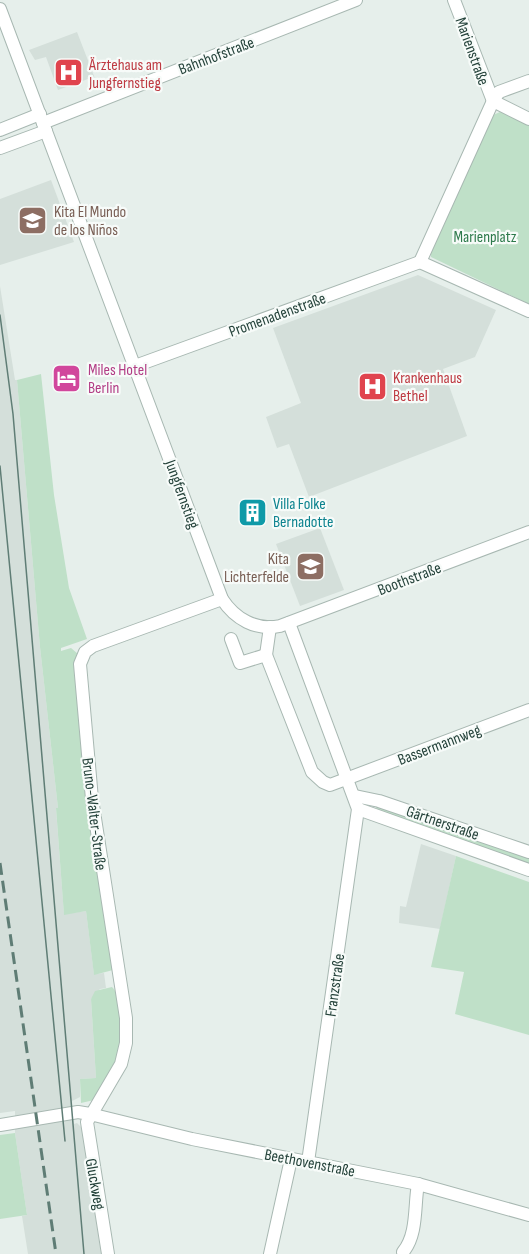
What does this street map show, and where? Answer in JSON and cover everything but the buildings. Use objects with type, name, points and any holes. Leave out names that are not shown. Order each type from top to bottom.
[{"type":"street","name":"Bahnhofstraße","points":[[43,123],[356,0]]},
{"type":"street","name":"Marienstraße","points":[[454,0],[493,101]]},
{"type":"street","name":"Jungfernstieg","points":[[0,9],[222,599],[230,612],[242,620],[270,627],[289,623]]},
{"type":"street","points":[[529,81],[499,92],[493,101],[420,262],[529,311]]},
{"type":"street","points":[[493,101],[529,119]]},
{"type":"street","points":[[0,130],[43,123]]},
{"type":"street","points":[[0,148],[43,123]]},
{"type":"street","name":"Promenadenstraße","points":[[135,366],[420,262]]},
{"type":"street","name":"Boothstraße","points":[[289,623],[529,532]]},
{"type":"street","name":"Bruno-Walter-Straße","points":[[90,1114],[117,1073],[123,1057],[126,1035],[119,970],[92,799],[80,664],[85,652],[93,646],[222,599]]},
{"type":"street","points":[[289,623],[357,803]]},
{"type":"street","points":[[270,627],[266,655],[312,772],[323,782],[330,784],[348,779]]},
{"type":"street","points":[[231,639],[240,663],[266,655]]},
{"type":"street","name":"Bassermannweg","points":[[348,779],[529,710]]},
{"type":"street","name":"Gärtnerstraße","points":[[357,803],[379,801],[529,852]]},
{"type":"street","name":"Gärtnerstraße","points":[[357,803],[529,870]]},
{"type":"street","name":"Franzstraße","points":[[308,1162],[357,803]]},
{"type":"street","name":"Beethovenstraße","points":[[0,1125],[78,1112],[90,1114],[185,1137],[308,1162],[417,1190],[529,1215]]},
{"type":"street","name":"Gluckweg","points":[[90,1114],[87,1129],[108,1254]]},
{"type":"street","points":[[270,1254],[291,1159]]},
{"type":"street","points":[[403,1253],[401,1245],[410,1203],[417,1190]]},
{"type":"shaded area","points":[[77,32],[99,89],[93,89],[88,79],[58,90],[46,57],[35,60],[29,50]]},
{"type":"shaded area","name":"Kita El Mundo de los Niños","points":[[51,180],[74,242],[0,265],[0,199]]},
{"type":"shaded area","name":"Krankenhaus Bethel","points":[[418,275],[496,310],[475,357],[443,369],[467,436],[309,497],[289,444],[277,448],[266,417],[301,403],[273,328]]},
{"type":"shaded area","points":[[0,286],[15,380],[17,380],[40,647],[58,808],[56,809],[64,914],[86,911],[94,974],[104,973],[106,988],[100,989],[91,999],[96,1078],[80,1079],[80,1097],[72,1101],[74,1124],[77,1123],[82,1128],[101,1254],[28,1254],[22,1216],[27,1215],[15,1133],[15,1111],[0,1113]]},
{"type":"shaded area","name":"Kita Lichterfelde","points":[[320,528],[344,590],[300,606],[276,544]]},
{"type":"shaded area","points":[[421,844],[456,856],[440,929],[399,923],[400,906],[406,907]]},
{"type":"green space","name":"Marienplatz","points":[[500,112],[529,125],[529,304],[431,257],[431,251],[493,115]]},
{"type":"green space","points":[[41,374],[54,495],[69,588],[87,639],[61,648],[61,651],[71,648],[78,654],[75,663],[113,970],[94,975],[86,911],[64,915],[56,808],[58,808],[40,647],[17,380]]},
{"type":"green space","points":[[374,805],[529,855],[529,866],[382,815]]},
{"type":"green space","points":[[456,856],[529,882],[529,1035],[455,1014],[464,972],[431,967]]},
{"type":"green space","points":[[112,987],[121,1012],[119,1057],[112,1074],[94,1100],[81,1103],[80,1079],[96,1078],[91,999],[95,991]]},
{"type":"green space","points":[[15,1133],[27,1215],[0,1219],[0,1135]]},
{"type":"tram line","points":[[0,315],[13,414],[84,1254]]},
{"type":"tram line","points":[[0,466],[65,1141]]},
{"type":"railway","points":[[0,863],[56,1254]]},
{"type":"place","name":"Ärztehaus am Jungfernstieg","points":[[68,73]]},
{"type":"place","name":"Kita El Mundo de los Niños","points":[[33,220]]},
{"type":"place","name":"Miles Hotel Berlin","points":[[67,378]]},
{"type":"place","name":"Krankenhaus Bethel","points":[[372,386]]},
{"type":"place","name":"Villa Folke Bernadotte","points":[[252,512]]},
{"type":"place","name":"Kita Lichterfelde","points":[[310,567]]}]
